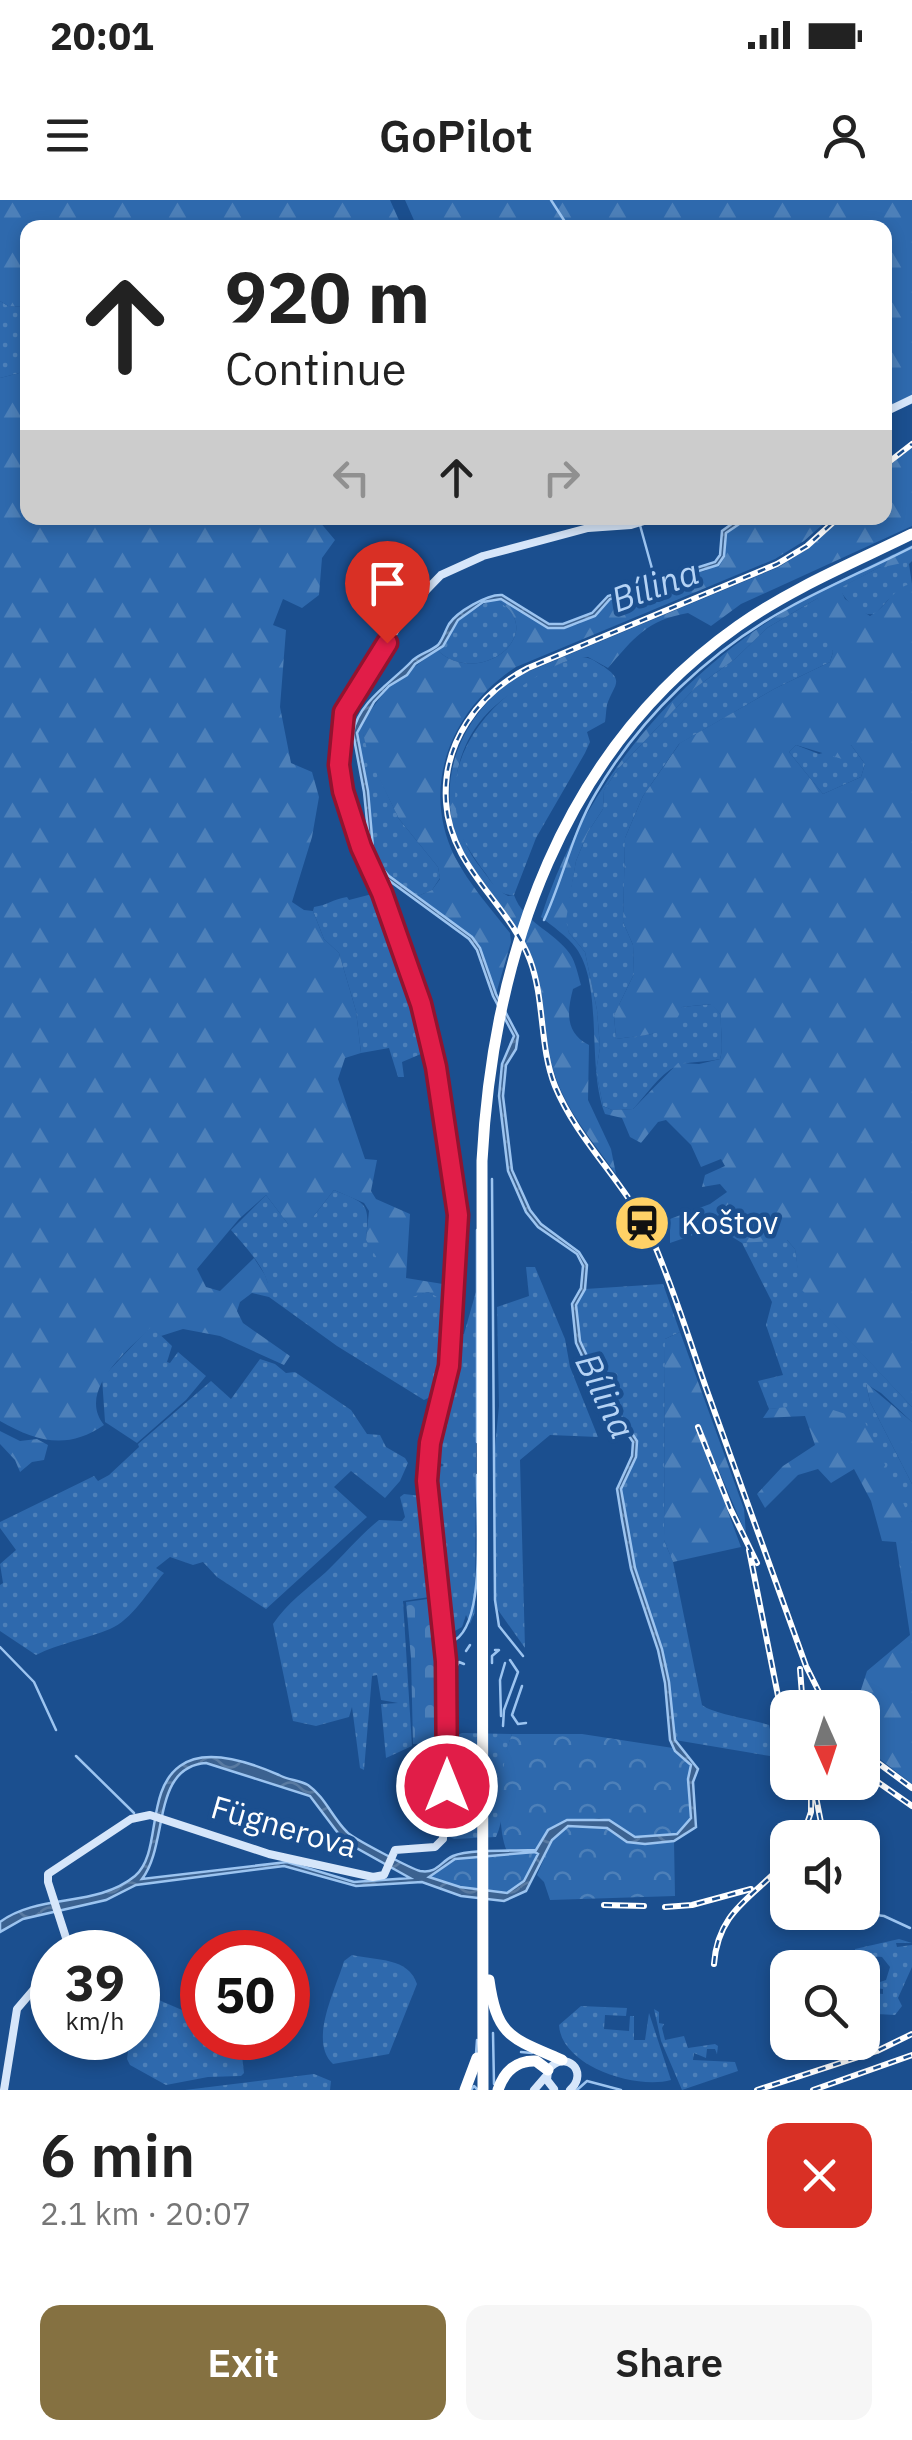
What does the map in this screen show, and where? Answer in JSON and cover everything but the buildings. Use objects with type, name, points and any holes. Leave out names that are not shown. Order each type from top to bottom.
[{"type":"highway","points":[[487,2090],[483,2031],[484,1122],[492,1053],[510,965],[556,838],[579,796],[610,751],[664,688],[759,612],[807,585],[912,537]]},
{"type":"highway","points":[[465,2090],[475,2068],[483,2031],[488,1980],[485,1785]]},
{"type":"highway","points":[[488,1980],[495,2016],[502,2029],[562,2060]]},
{"type":"highway","points":[[498,2090],[506,2074],[518,2064],[536,2061],[547,2072]]},
{"type":"main road","name":"Fügnerova","points":[[63,1930],[47,1880],[50,1872],[131,1819],[152,1815],[165,1818],[262,1852],[380,1877],[395,1850],[435,1846],[443,1839],[446,1661],[427,1481],[430,1443],[447,1378],[458,1215],[436,1067],[412,973],[364,856],[343,791],[339,758],[342,720],[408,609],[441,575],[474,558],[584,529],[620,525]]},
{"type":"main road","points":[[4,2090],[18,2009],[30,1995]]},
{"type":"main road","points":[[534,2090],[553,2063],[562,2060],[578,2071],[577,2083],[570,2090]]},
{"type":"main road","points":[[544,2090],[555,2090],[547,2072]]},
{"type":"green space","points":[[0,200],[390,200],[399,220],[20,220],[20,307],[0,301]]},
{"type":"green space","points":[[405,200],[912,200],[912,395],[892,405],[892,220],[414,220]]},
{"type":"green space","points":[[0,301],[20,307],[20,373],[0,378]]},
{"type":"green space","points":[[20,373],[20,525],[322,525],[335,540],[322,558],[319,595],[302,608],[283,599],[273,625],[286,630],[280,707],[291,763],[312,772],[319,797],[312,837],[292,902],[313,911],[324,939],[339,953],[356,1011],[361,1053],[345,1058],[338,1079],[365,1159],[377,1160],[371,1191],[376,1199],[410,1214],[406,1278],[449,1285],[448,1323],[444,1328],[445,1310],[439,1298],[428,1292],[406,1299],[389,1278],[366,1240],[369,1211],[364,1203],[334,1190],[313,1217],[289,1232],[288,1224],[266,1195],[239,1219],[197,1269],[206,1287],[220,1291],[254,1258],[271,1292],[269,1297],[252,1293],[240,1302],[237,1311],[243,1323],[290,1356],[284,1365],[220,1336],[183,1329],[161,1336],[151,1327],[119,1359],[101,1385],[96,1398],[97,1412],[104,1425],[65,1440],[40,1438],[0,1421],[0,378]]},
{"type":"green space","points":[[912,447],[912,526],[741,604],[711,626],[688,613],[662,620],[634,639],[608,668],[588,657],[555,666],[492,708],[471,734],[463,752],[455,790],[460,828],[467,846],[495,886],[508,896],[514,895],[525,913],[563,946],[575,965],[581,985],[573,989],[570,1021],[576,1034],[589,1045],[588,1100],[611,1149],[616,1174],[580,1124],[558,1083],[538,976],[528,950],[471,867],[458,841],[451,814],[454,761],[478,713],[520,675],[779,567],[809,548],[834,525],[892,525],[892,463]]},
{"type":"green space","points":[[738,525],[822,525],[775,559],[516,667],[475,704],[448,750],[440,803],[445,830],[455,857],[510,933],[496,994],[480,948],[472,937],[418,896],[432,890],[440,879],[438,867],[399,819],[370,760],[363,734],[357,733],[358,727],[389,686],[437,650],[455,661],[473,664],[504,651],[514,639],[516,625],[510,611],[493,598],[501,599],[547,628],[579,624],[610,600],[705,571],[724,556],[726,533]]},
{"type":"green space","points":[[912,545],[912,561],[878,568],[840,588],[845,599],[870,616],[900,589],[912,584],[912,1407],[800,1288],[795,1249],[787,1240],[742,1243],[716,1227],[670,1243],[670,1219],[710,1204],[727,1192],[720,1184],[702,1187],[705,1175],[725,1166],[721,1159],[701,1167],[691,1145],[666,1120],[658,1122],[641,1143],[630,1137],[622,1118],[605,1114],[599,1095],[596,1073],[603,1106],[612,1110],[633,1109],[678,1063],[720,1059],[721,1015],[711,1004],[682,1007],[672,1024],[656,1033],[616,1039],[614,1015],[634,974],[633,945],[623,922],[625,838],[643,796],[680,743],[830,662],[833,652],[819,620],[818,598],[767,628],[735,659],[695,688],[618,769],[604,790],[603,809],[576,861],[566,920],[569,933],[585,952],[597,1010],[600,1048],[596,1070],[585,964],[564,935],[541,917],[580,826],[635,743],[668,706],[703,671],[783,612]],"holes":[[[796,745],[842,759],[851,745],[865,764],[861,777],[823,794],[789,752]]]},
{"type":"green space","points":[[912,561],[912,584],[875,614],[859,610],[839,588],[878,568]]},
{"type":"green space","points":[[493,598],[510,611],[516,625],[514,639],[504,651],[473,664],[455,661],[437,650],[458,620]]},
{"type":"green space","points":[[818,598],[833,652],[830,662],[679,744],[643,796],[625,838],[623,922],[633,945],[634,974],[614,1015],[616,1039],[652,1034],[682,1007],[712,1004],[721,1015],[722,1049],[720,1059],[673,1068],[633,1109],[612,1110],[603,1106],[596,1071],[600,1048],[597,1010],[585,952],[569,933],[565,920],[576,861],[603,809],[604,790],[618,769],[695,688],[735,659],[767,628]]},
{"type":"green space","points":[[578,657],[595,661],[616,679],[605,722],[587,732],[590,742],[536,838],[514,895],[504,894],[475,859],[457,825],[456,779],[463,755],[475,732],[510,694],[531,678]]},
{"type":"green space","points":[[357,733],[363,733],[371,760],[399,819],[438,867],[440,878],[432,890],[418,896],[389,876],[374,859],[368,791]]},
{"type":"green space","points":[[796,745],[819,754],[851,745],[865,764],[861,777],[823,794],[789,752]]},
{"type":"green space","points":[[376,893],[408,972],[428,1051],[402,1062],[404,1077],[398,1077],[389,1048],[361,1053],[356,1011],[339,953],[324,939],[313,911],[314,907],[338,899]]},
{"type":"green space","points":[[334,1190],[364,1206],[366,1240],[408,1297],[428,1292],[443,1299],[446,1305],[438,1342],[438,1393],[424,1400],[337,1346],[269,1297],[262,1270],[231,1230],[266,1195],[288,1224],[313,1217]]},
{"type":"green space","points":[[787,1240],[795,1249],[801,1288],[912,1407],[912,1422],[866,1384],[870,1402],[912,1484],[912,1522],[845,1415],[817,1409],[769,1409],[758,1381],[783,1375],[766,1325],[772,1302],[742,1243]]},
{"type":"green space","points":[[526,1267],[535,1267],[565,1339],[570,1367],[598,1437],[550,1435],[520,1460],[525,1648],[498,1610],[494,1591],[493,1467],[499,1406],[497,1307],[529,1296]]},
{"type":"green space","points":[[663,1284],[680,1332],[665,1339],[664,1540],[673,1562],[702,1705],[769,1725],[770,1756],[675,1740],[662,1649],[635,1568],[621,1489],[636,1457],[637,1441],[600,1384],[580,1342],[576,1305],[585,1289]]},
{"type":"green space","points":[[477,1288],[475,1612],[470,1624],[466,1615],[462,1627],[453,1632],[448,1629],[432,1478],[434,1470],[444,1465],[434,1460],[434,1453],[453,1383],[456,1334],[464,1334]]},
{"type":"green space","points":[[151,1326],[172,1346],[167,1362],[178,1352],[206,1376],[186,1400],[137,1443],[105,1422],[102,1378]]},
{"type":"green space","points":[[680,1332],[744,1509],[746,1534],[699,1424],[696,1425],[741,1547],[673,1562],[664,1540],[665,1339]]},
{"type":"green space","points":[[260,1359],[286,1373],[295,1372],[351,1410],[367,1434],[380,1435],[386,1447],[405,1458],[408,1463],[400,1481],[385,1498],[351,1471],[334,1487],[367,1517],[266,1609],[217,1577],[203,1562],[193,1565],[170,1557],[156,1568],[164,1573],[140,1604],[110,1629],[36,1655],[0,1631],[0,1564],[16,1550],[0,1522],[94,1476],[98,1481],[109,1475],[138,1444],[211,1381],[231,1399]]},
{"type":"green space","points":[[866,1383],[912,1422],[912,1484],[870,1402]]},
{"type":"green space","points":[[769,1409],[830,1409],[864,1420],[912,1522],[912,1784],[880,1759],[880,1690],[861,1690],[867,1671],[910,1635],[896,1542],[882,1541],[871,1501],[854,1469],[831,1483],[818,1469],[798,1475],[765,1508],[757,1494],[783,1466],[815,1445],[805,1416],[763,1418]]},
{"type":"green space","points":[[0,1431],[20,1441],[37,1439],[48,1445],[44,1460],[32,1462],[20,1472],[0,1444]]},
{"type":"green space","points":[[421,1496],[436,1596],[403,1601],[412,1746],[386,1758],[381,1704],[398,1703],[381,1700],[377,1675],[372,1676],[364,1770],[360,1768],[352,1707],[349,1717],[316,1726],[293,1721],[273,1624],[379,1520],[402,1521],[405,1517],[400,1497]]},
{"type":"green space","points":[[435,1598],[444,1743],[413,1744],[406,1602]]},
{"type":"green space","points":[[462,1733],[512,1734],[506,1759],[503,1812],[496,1837],[450,1837],[452,1741]]},
{"type":"green space","points":[[512,1734],[582,1734],[673,1748],[691,1765],[691,1818],[677,1834],[635,1837],[599,1818],[554,1826],[535,1850],[537,1856],[524,1881],[507,1893],[460,1887],[428,1877],[455,1859],[531,1851],[507,1851],[503,1840],[501,1793]]},
{"type":"green space","points":[[568,1826],[608,1828],[628,1842],[674,1841],[675,1896],[550,1900],[537,1875],[552,1840]]},
{"type":"green space","points":[[899,1939],[912,1943],[896,1943],[897,1947],[912,1945],[912,1967],[898,1998],[902,2006],[895,2015],[880,2014],[880,1982],[886,1980],[890,1967],[880,1957],[880,1950],[855,1949]]},
{"type":"green space","points":[[352,1955],[399,1965],[413,1975],[417,1984],[389,2054],[333,2064],[326,2054],[323,2029],[344,1961]]},
{"type":"green space","points":[[160,2000],[180,2009],[180,2060],[243,2060],[244,2073],[166,2085],[128,2060],[160,2060]]},
{"type":"green space","points":[[581,2006],[627,2008],[626,2016],[605,2015],[604,2029],[629,2031],[630,2016],[634,2016],[634,2040],[645,2040],[649,2013],[671,2080],[621,2078],[586,2063],[572,2052],[559,2025]]},
{"type":"green space","points":[[654,2009],[659,2012],[659,2023],[664,2024],[665,2040],[684,2036],[688,2048],[715,2044],[717,2054],[715,2049],[707,2049],[706,2058],[694,2053],[693,2060],[735,2062],[738,2071],[682,2090],[661,2041]]},
{"type":"green space","points":[[314,2074],[331,2081],[330,2090],[185,2090]]},
{"type":"water","name":"Bílina","points":[[738,525],[726,533],[724,556],[718,565],[610,599],[595,616],[564,628],[548,628],[501,599],[483,602],[458,620],[443,646],[389,686],[374,702],[357,733],[368,791],[374,859],[389,876],[472,937],[518,1036],[516,1049],[506,1065],[503,1096],[512,1170],[530,1210],[541,1224],[579,1252],[587,1265],[585,1289],[576,1305],[580,1341],[600,1384],[637,1441],[636,1457],[621,1489],[635,1568],[662,1649],[675,1740],[698,1769],[693,1782],[696,1827],[674,1841],[645,1844],[627,1842],[607,1828],[568,1826],[552,1840],[526,1891],[504,1901],[461,1896],[422,1882],[356,1886],[284,1866],[136,1885],[106,1900],[23,1919],[0,1932],[0,1922],[15,1913],[103,1893],[135,1876],[148,1853],[162,1790],[169,1777],[180,1766],[203,1757],[244,1762],[308,1785],[351,1835],[420,1871],[434,1869],[460,1854],[536,1850],[548,1830],[567,1820],[609,1820],[635,1837],[677,1834],[691,1818],[691,1765],[675,1751],[670,1740],[665,1683],[631,1569],[617,1489],[632,1456],[633,1442],[596,1386],[576,1343],[572,1304],[581,1288],[583,1266],[577,1254],[538,1227],[526,1212],[508,1171],[499,1096],[502,1064],[514,1036],[469,939],[387,879],[371,860],[353,733],[362,712],[377,693],[414,659],[438,645],[453,619],[489,597],[502,595],[549,624],[563,624],[592,613],[608,596],[715,562],[720,555],[722,531]],"holes":[[[206,1763],[310,1796],[344,1841],[410,1878],[354,1882],[287,1862],[142,1879],[156,1847],[169,1792],[189,1768]],[[538,1854],[524,1881],[507,1893],[460,1887],[429,1877],[455,1859]]]},
{"type":"waterway","points":[[551,200],[564,220]]},
{"type":"waterway","name":"Bílina","points":[[640,525],[656,583]]},
{"type":"waterway","points":[[544,920],[580,824],[596,793],[656,712],[705,665],[759,625],[912,547]]},
{"type":"waterway","points":[[492,1179],[495,1600],[499,1626],[523,1656]]},
{"type":"waterway","points":[[477,1230],[477,1442]]},
{"type":"waterway","points":[[451,1639],[455,1640],[465,1629],[476,1589],[477,1475]]},
{"type":"waterway","points":[[466,1651],[470,1645]]},
{"type":"waterway","points":[[0,1647],[34,1682],[56,1730]]},
{"type":"waterway","points":[[492,1663],[492,1656],[499,1650],[495,1650]]},
{"type":"waterway","points":[[503,1726],[504,1710],[518,1672],[510,1660]]},
{"type":"waterway","points":[[454,1670],[459,1662],[464,1664]]},
{"type":"waterway","points":[[501,1716],[500,1680],[505,1663]]},
{"type":"waterway","points":[[522,1686],[512,1715],[518,1724],[526,1723]]},
{"type":"waterway","points":[[76,1756],[134,1813]]},
{"type":"waterway","points":[[880,1915],[910,1928]]},
{"type":"waterway","points":[[493,2033],[494,2084]]},
{"type":"waterway","points":[[476,2054],[477,2040]]},
{"type":"waterway","points":[[521,2052],[532,2053]]},
{"type":"waterway","points":[[577,2090],[587,2081],[621,2090]]},
{"type":"waterway","points":[[471,2090],[474,2086],[477,2089]]},
{"type":"railway","points":[[892,460],[912,444]]},
{"type":"railway","points":[[818,1690],[806,1666],[660,1257],[642,1219],[576,1126],[555,1086],[530,960],[458,846],[450,825],[446,780],[450,760],[467,723],[479,706],[510,679],[777,564],[807,546],[830,525]]},
{"type":"railway","points":[[698,1427],[757,1563]]},
{"type":"railway","points":[[749,1550],[777,1690]]},
{"type":"railway","points":[[800,1669],[802,1690]]},
{"type":"railway","points":[[880,1764],[912,1788]]},
{"type":"railway","points":[[880,1784],[912,1806]]},
{"type":"railway","points":[[808,1820],[811,1800]]},
{"type":"railway","points":[[817,1800],[820,1820]]},
{"type":"railway","points":[[714,1964],[717,1945],[730,1917],[770,1878]]},
{"type":"railway","points":[[665,1907],[692,1905],[751,1889]]},
{"type":"railway","points":[[604,1905],[644,1906]]},
{"type":"railway","points":[[757,2090],[877,2051],[912,2034]]},
{"type":"railway","points":[[813,2090],[912,2055]]},
{"type":"place","name":"Koštov","points":[[642,1223]]},
{"type":"route","points":[[387,643],[344,712],[339,765],[343,791],[364,856],[382,893],[421,1004],[436,1067],[458,1215],[449,1366],[430,1443],[427,1481],[446,1661],[447,1786]]}]
